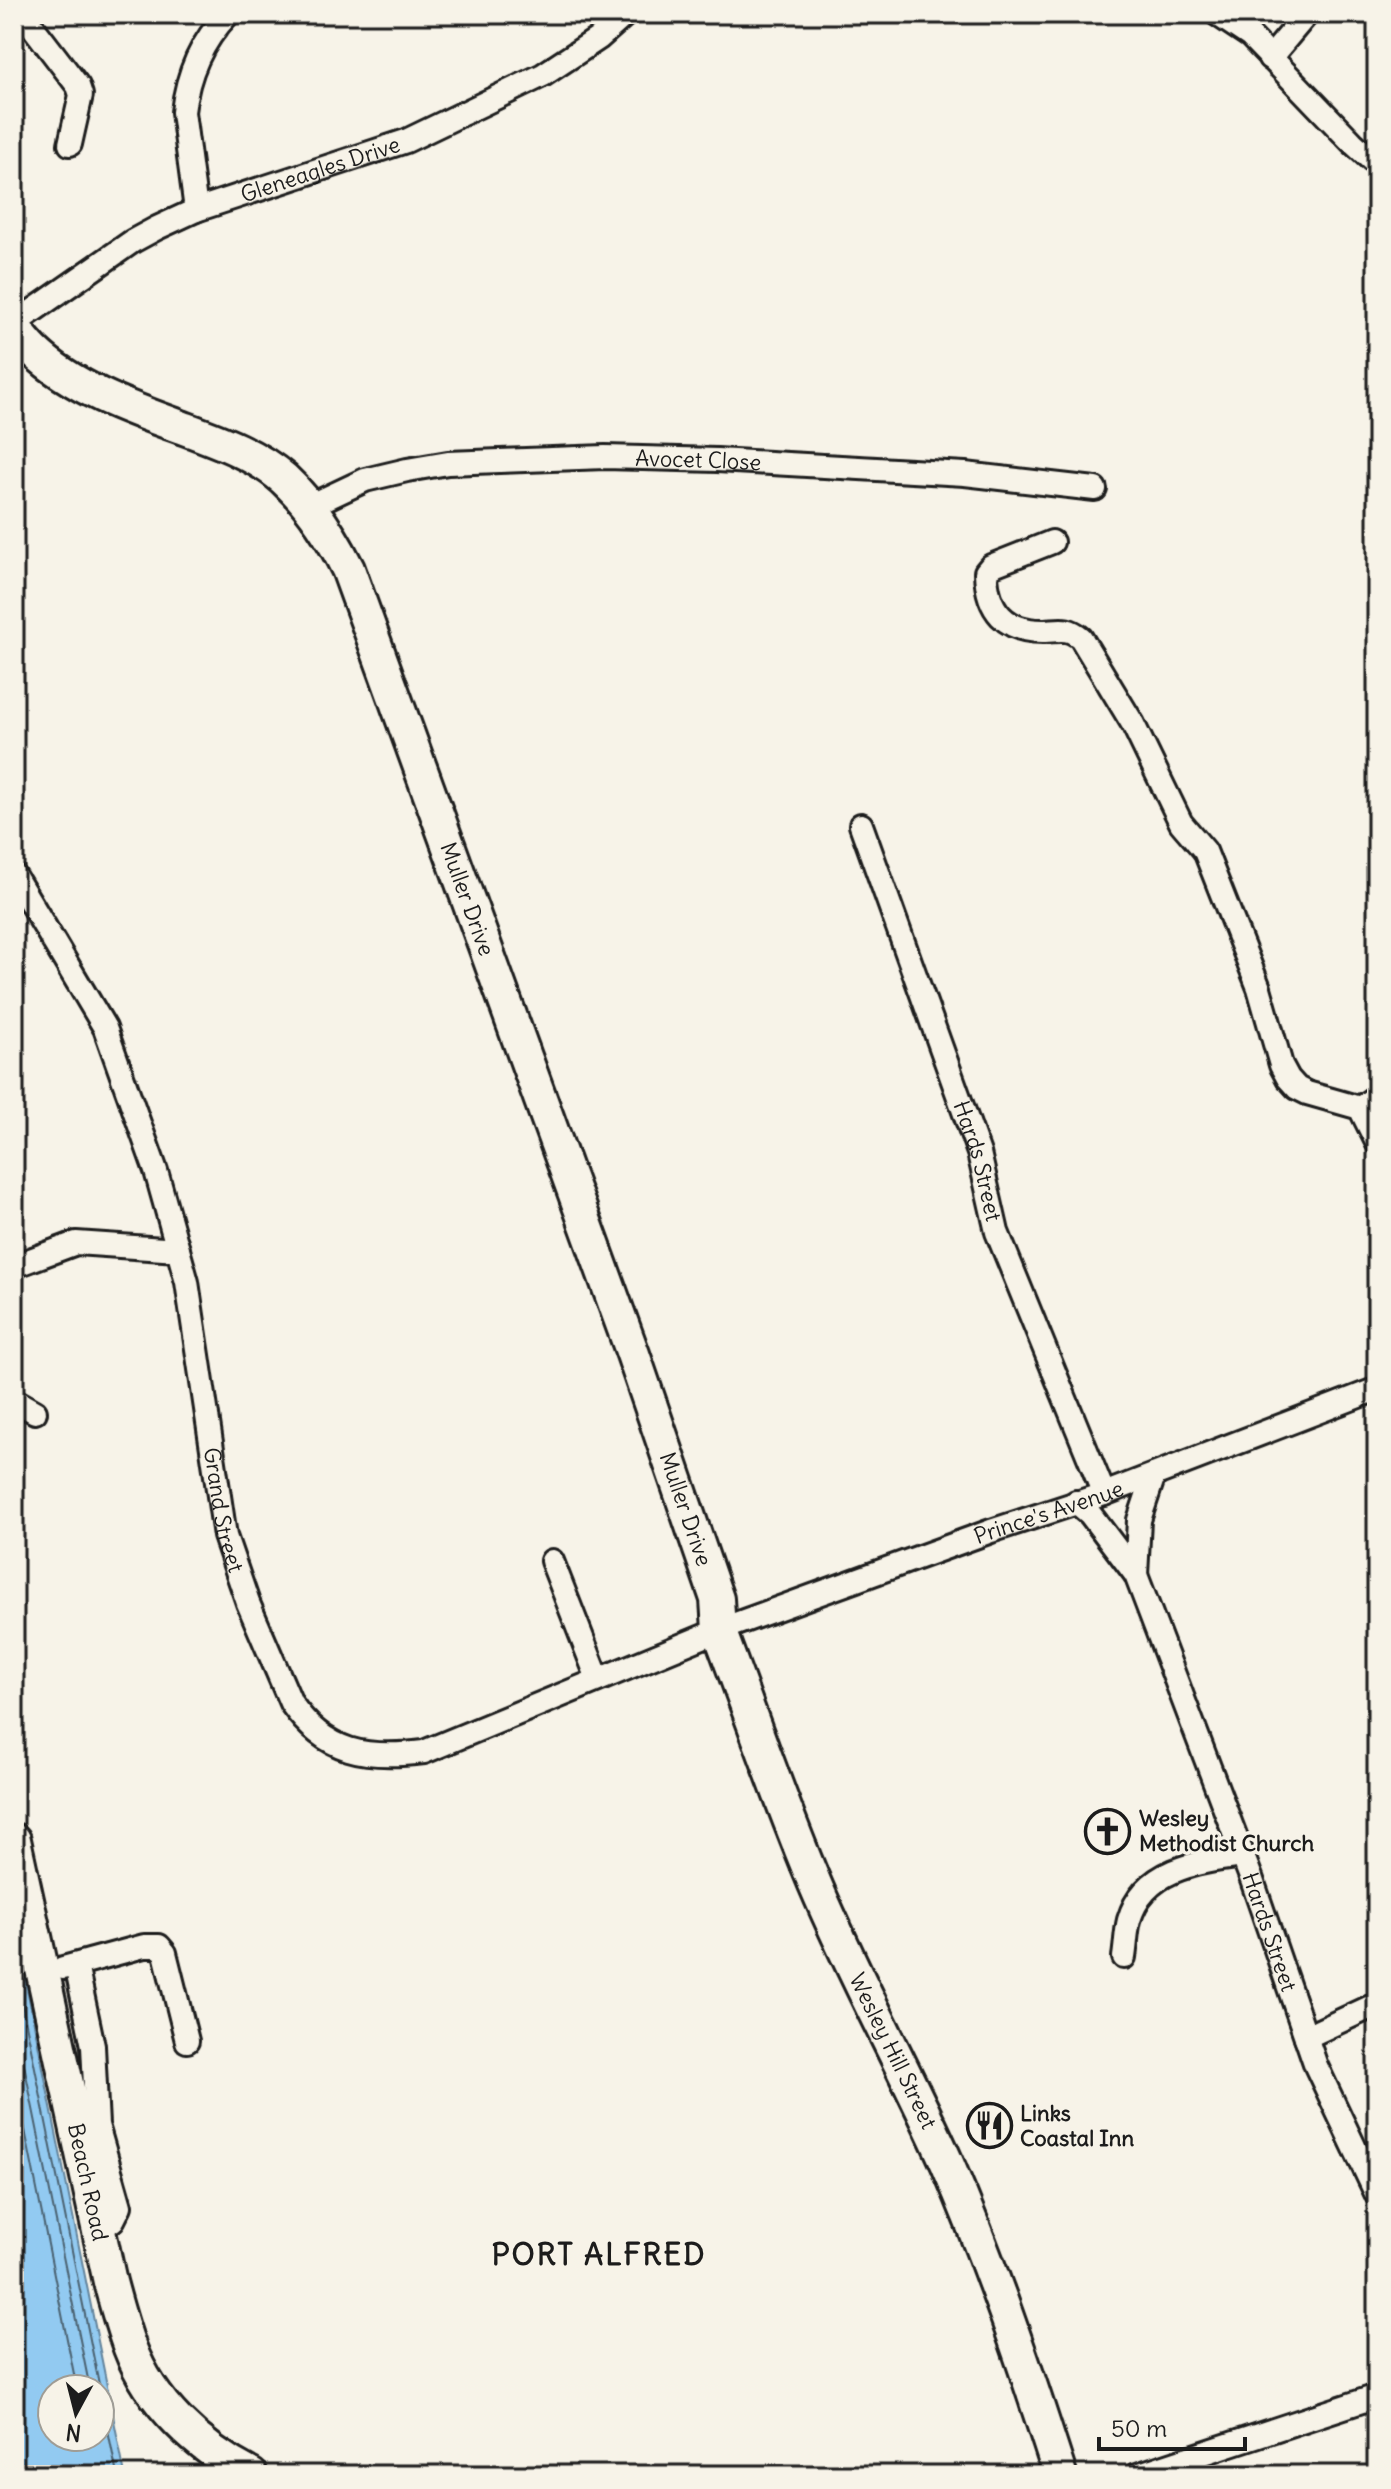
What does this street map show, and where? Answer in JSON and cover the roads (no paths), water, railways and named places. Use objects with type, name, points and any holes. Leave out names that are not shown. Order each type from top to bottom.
[{"type":"street","points":[[23,14],[78,86],[81,95],[70,144]]},
{"type":"street","points":[[196,210],[183,112],[185,96],[190,74],[201,51],[228,14]]},
{"type":"street","name":"Gleneagles Drive","points":[[14,326],[133,241],[196,210],[406,141],[543,75],[599,38],[626,14]]},
{"type":"street","points":[[1217,14],[1250,36],[1377,165]]},
{"type":"street","points":[[1270,58],[1307,14]]},
{"type":"street","name":"Muller Drive","points":[[14,326],[34,351],[55,367],[139,411],[217,440],[282,477],[310,506],[336,545],[348,569],[633,1354],[717,1599],[719,1630]]},
{"type":"street","name":"Avocet Close","points":[[310,506],[365,480],[448,463],[605,457],[965,474],[1095,489]]},
{"type":"street","points":[[1052,542],[991,566],[986,572],[988,594],[995,611],[1005,621],[1024,629],[1072,631],[1081,638],[1133,724],[1181,823],[1205,851],[1259,988],[1281,1065],[1288,1078],[1307,1093],[1368,1102],[1377,1142]]},
{"type":"street","name":"Hards Street","points":[[861,825],[979,1153],[997,1232],[1104,1494]]},
{"type":"street","name":"Grand Street","points":[[14,875],[105,1028],[156,1171],[187,1282],[225,1536],[248,1603],[291,1703],[303,1720],[322,1738],[356,1752],[398,1755],[424,1752],[719,1630]]},
{"type":"street","points":[[14,1266],[76,1243],[178,1250]]},
{"type":"street","name":"Prince's Avenue","points":[[719,1630],[1104,1494],[1377,1389]]},
{"type":"street","points":[[14,1400],[35,1412]]},
{"type":"street","name":"Hards Street","points":[[1136,1575],[1139,1520],[1154,1475]]},
{"type":"street","name":"Hards Street","points":[[1076,1502],[1090,1514],[1136,1575],[1243,1856],[1316,2066],[1377,2195]]},
{"type":"street","points":[[552,1561],[598,1679]]},
{"type":"street","name":"Wesley Hill Street","points":[[719,1630],[815,1885],[913,2088],[988,2263],[1060,2475]]},
{"type":"street","name":"Beach Road","points":[[14,1840],[98,2230],[131,2350],[151,2388],[177,2422],[207,2447],[251,2475]]},
{"type":"street","points":[[1124,1957],[1133,1910],[1148,1887],[1170,1872],[1203,1861],[1243,1856]]},
{"type":"street","points":[[44,1974],[144,1946],[159,1946],[165,1953],[187,2041]]},
{"type":"street","points":[[76,1965],[93,2046],[97,2125],[120,2206],[113,2220],[98,2230]]},
{"type":"street","points":[[1306,2037],[1377,2004]]},
{"type":"street","points":[[1137,2475],[1377,2396]]},
{"type":"water","points":[[14,1924],[104,2373],[36,2373],[36,2453],[116,2453],[116,2430],[125,2475],[14,2475]]},
{"type":"place","name":"Wesley Methodist Church","points":[[1108,1831]]},
{"type":"place","name":"Links Coastal Inn","points":[[989,2126]]},
{"type":"district","name":"PORT ALFRED","points":[[599,2255]]}]
